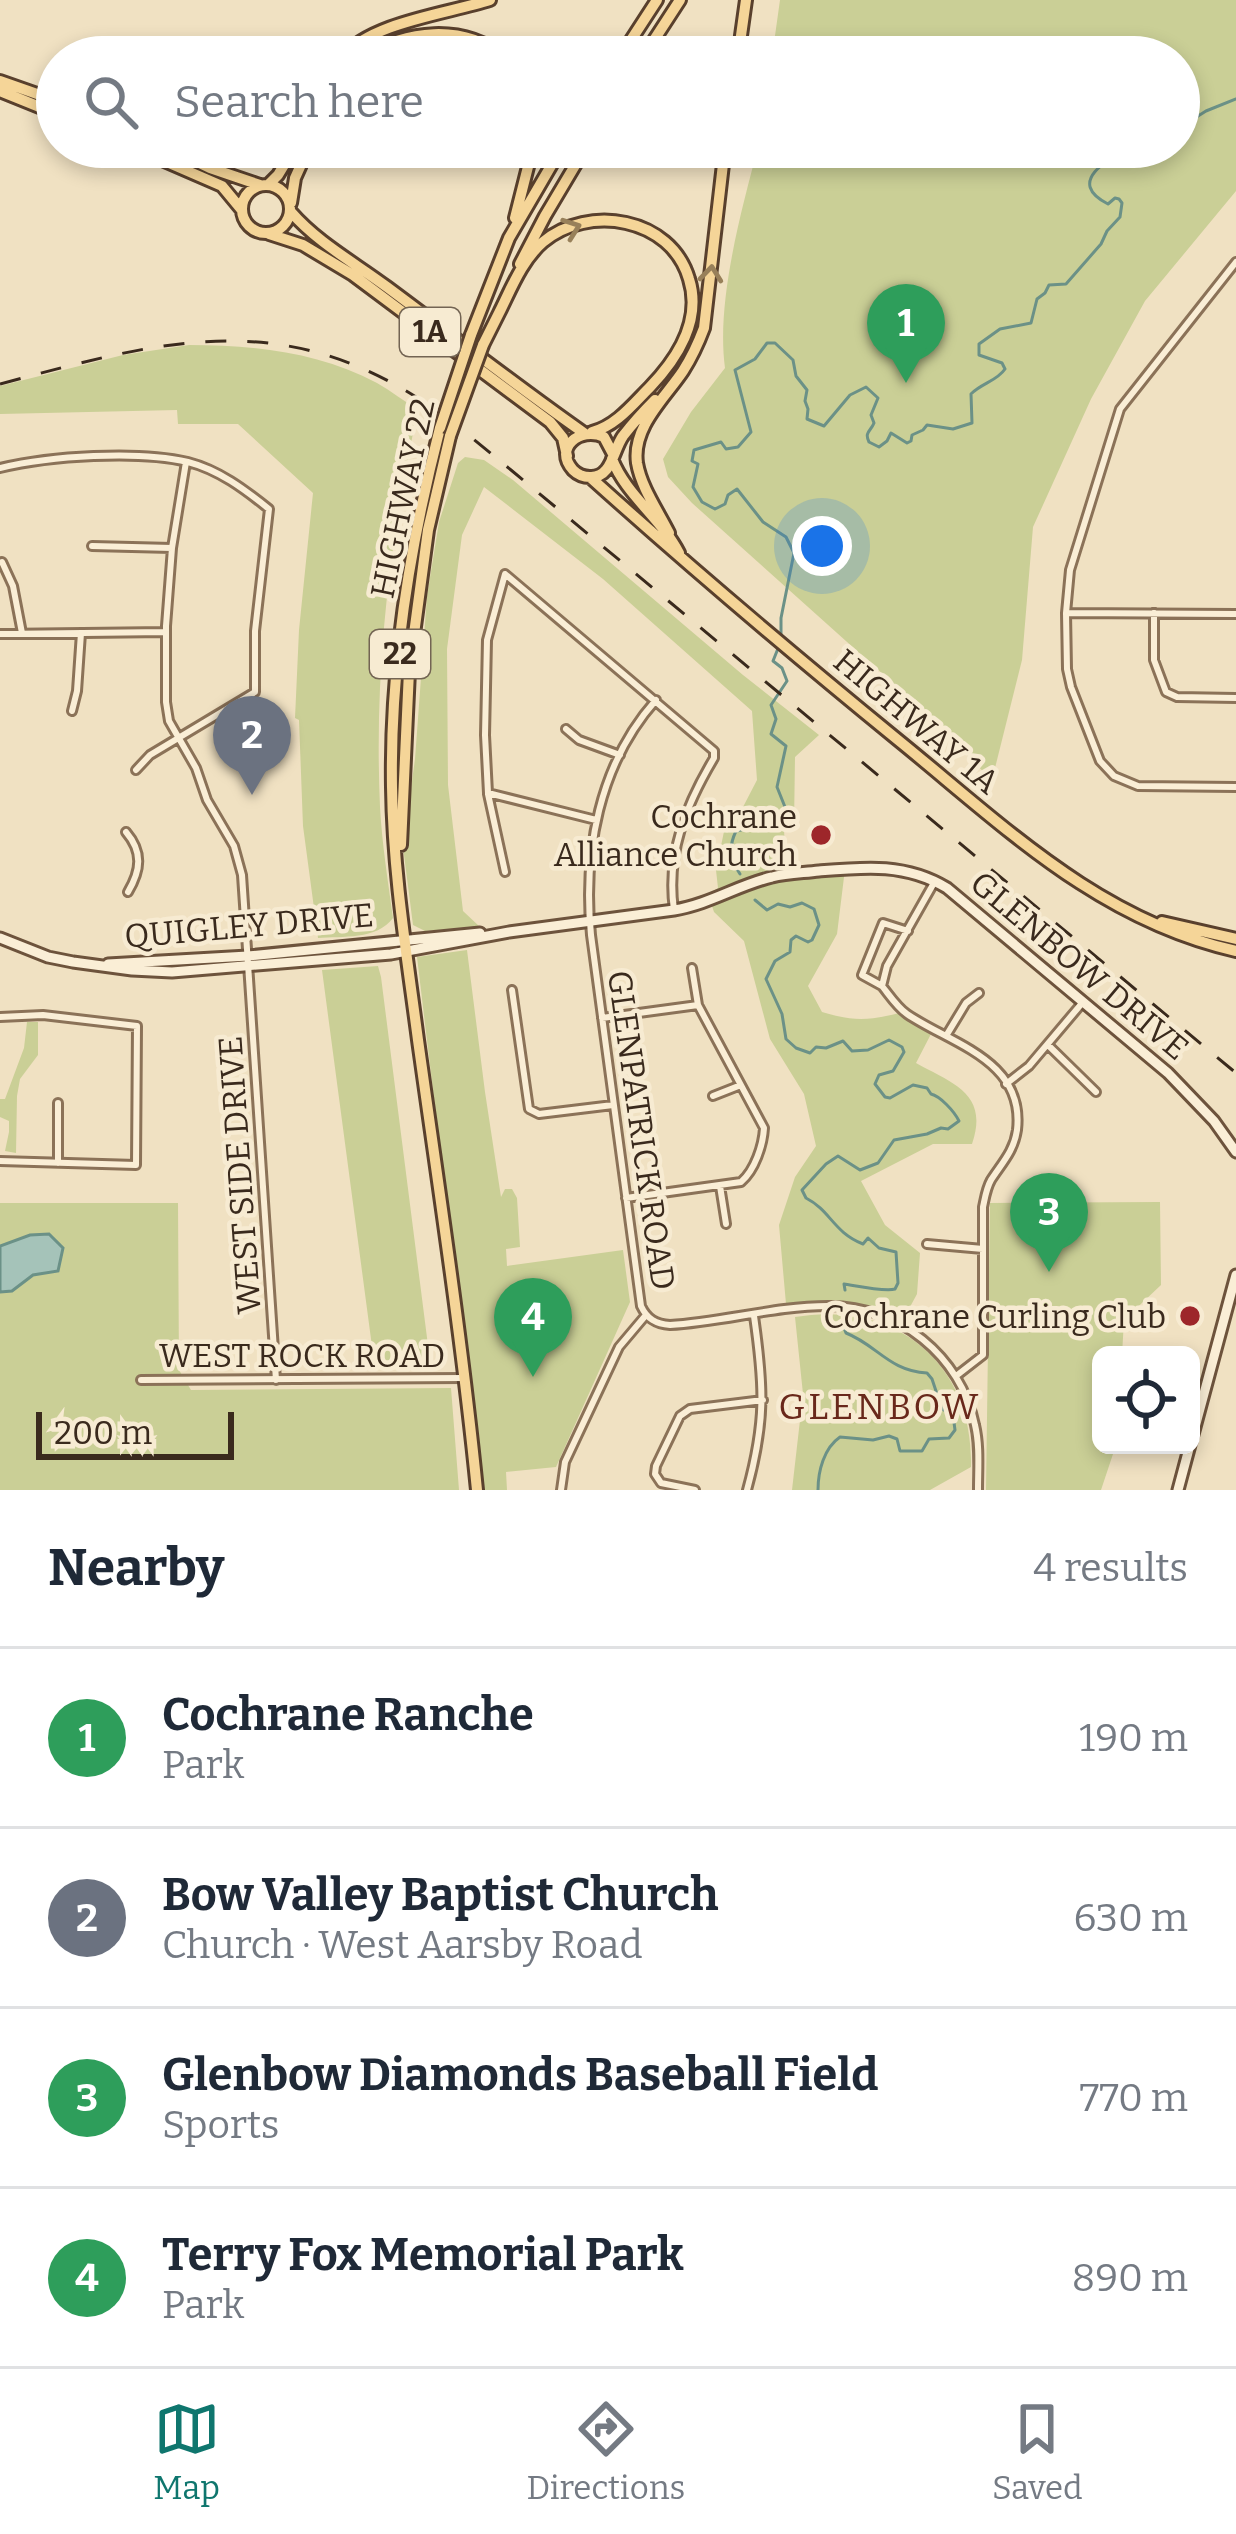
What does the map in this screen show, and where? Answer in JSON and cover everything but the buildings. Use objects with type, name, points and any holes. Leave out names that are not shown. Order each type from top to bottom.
[{"type":"main road","points":[[369,36],[490,0]]},
{"type":"main road","points":[[634,36],[657,0]]},
{"type":"main road","points":[[657,36],[680,0]]},
{"type":"main road","points":[[741,36],[746,0]]},
{"type":"main road","points":[[413,36],[461,36]]},
{"type":"main road","points":[[0,81],[36,94]]},
{"type":"main road","points":[[0,91],[36,106]]},
{"type":"main road","points":[[180,168],[222,186],[242,210],[246,224],[269,234],[285,225],[300,168]]},
{"type":"main road","points":[[210,168],[283,191],[291,209]]},
{"type":"main road","points":[[242,210],[247,194],[282,168]]},
{"type":"main road","points":[[509,238],[527,168]]},
{"type":"main road","name":"HIGHWAY 22","points":[[477,1490],[399,884],[409,671],[445,432],[471,335],[509,238],[550,168]]},
{"type":"main road","name":"HIGHWAY 22","points":[[445,432],[527,248],[574,168]]},
{"type":"main road","points":[[669,532],[644,485],[638,447],[648,421],[681,375],[704,328],[723,168]]},
{"type":"main road","name":"1A","points":[[291,209],[316,237],[491,368],[588,432]]},
{"type":"main road","points":[[499,313],[538,246],[560,230],[586,221],[639,226],[660,238],[690,280],[692,307],[682,344],[662,375],[604,428],[571,441],[567,456],[572,469],[584,477],[605,472],[640,416],[681,375]]},
{"type":"main road","name":"1A","points":[[269,234],[318,254],[382,296],[550,422],[567,456]]},
{"type":"main road","points":[[588,432],[604,437],[612,456]]},
{"type":"main road","name":"HIGHWAY 1A","points":[[612,456],[628,488],[669,532],[683,561]]},
{"type":"main road","name":"HIGHWAY 1A","points":[[591,478],[772,636],[1062,874],[1150,924],[1236,951]]},
{"type":"main road","name":"HIGHWAY 1A","points":[[1125,910],[1236,939]]},
{"type":"street","points":[[1236,262],[1120,409],[1072,564],[1066,613],[1069,680],[1093,749],[1109,772],[1138,786],[1236,787]]},
{"type":"street","points":[[0,469],[40,459],[186,462],[229,479],[269,509],[255,631],[255,692],[150,754],[136,770]]},
{"type":"street","name":"WEST SIDE DRIVE","points":[[186,462],[172,548],[166,702],[170,721],[207,800],[234,846],[242,875],[275,1380]]},
{"type":"street","points":[[92,547],[172,548]]},
{"type":"street","points":[[2,562],[13,586],[22,633]]},
{"type":"street","points":[[505,872],[488,794],[485,735],[487,640],[505,574],[711,747],[715,755],[689,803],[678,836],[672,877],[674,910]]},
{"type":"street","points":[[1066,613],[1236,614]]},
{"type":"street","points":[[1154,614],[1154,660],[1169,695],[1236,698]]},
{"type":"street","points":[[0,634],[166,632]]},
{"type":"street","points":[[72,711],[81,633]]},
{"type":"street","name":"GLENPATRICK ROAD","points":[[656,700],[620,755],[596,820],[589,866],[590,921],[613,1105],[639,1296],[646,1315],[658,1323],[676,1325],[822,1306],[850,1307],[894,1321],[920,1336],[956,1376]]},
{"type":"street","points":[[566,729],[579,740],[620,755]]},
{"type":"street","points":[[488,794],[596,820]]},
{"type":"street","points":[[126,832],[140,864],[128,892]]},
{"type":"street","name":"GLENBOW DRIVE","points":[[405,945],[698,906],[768,877],[890,867],[935,880],[1180,1085],[1236,1151]]},
{"type":"street","points":[[882,986],[887,966],[935,880]]},
{"type":"street","points":[[908,931],[883,923],[862,975],[882,986],[901,1010],[979,1053],[996,1068],[1015,1102],[1012,1151],[987,1188],[983,1207],[983,1355],[956,1376],[975,1425],[978,1490]]},
{"type":"street","name":"QUIGLEY DRIVE","points":[[0,938],[48,957],[151,972],[405,945]]},
{"type":"street","points":[[626,1198],[738,1183],[747,1177],[764,1138],[763,1124],[698,1005],[692,968]]},
{"type":"street","points":[[512,990],[531,1112],[613,1105]]},
{"type":"street","points":[[946,1036],[966,1003],[979,993]]},
{"type":"street","points":[[1006,1084],[1029,1066],[1083,1002]]},
{"type":"street","points":[[602,1018],[698,1005]]},
{"type":"street","points":[[0,1017],[43,1015],[137,1026],[136,1165],[0,1161]]},
{"type":"street","points":[[1048,1045],[1096,1092]]},
{"type":"street","points":[[713,1096],[741,1085]]},
{"type":"street","points":[[58,1103],[58,1163]]},
{"type":"street","points":[[720,1186],[725,1224]]},
{"type":"street","points":[[926,1244],[983,1250]]},
{"type":"street","points":[[1200,1410],[1236,1275]]},
{"type":"street","points":[[561,1490],[562,1470],[620,1347],[646,1315]]},
{"type":"street","points":[[747,1490],[763,1400],[753,1315]]},
{"type":"street","name":"WEST ROCK ROAD","points":[[141,1380],[464,1378]]},
{"type":"street","points":[[695,1490],[661,1484],[655,1474],[680,1416],[690,1409],[763,1400]]},
{"type":"street","points":[[1178,1490],[1188,1454]]},
{"type":"green space","points":[[780,0],[1236,0],[1236,191],[1145,301],[1091,399],[1033,527],[1022,660],[992,780],[885,676],[692,503],[668,477],[663,459],[725,368],[727,286],[753,168],[1200,168],[1200,36],[775,36]]},
{"type":"green space","points":[[189,345],[309,357],[355,372],[418,410],[392,558],[379,707],[380,807],[393,918],[369,933],[318,938],[303,826],[299,720],[295,718],[313,493],[238,424],[178,424],[177,410],[0,414],[0,386],[123,355]]},
{"type":"green space","points":[[465,457],[484,460],[513,480],[819,735],[795,757],[794,826],[784,829],[786,873],[845,869],[837,934],[808,986],[822,1012],[860,1019],[899,1013],[931,1034],[916,1063],[965,1093],[976,1113],[972,1144],[933,1144],[861,1181],[885,1225],[920,1253],[917,1294],[904,1318],[846,1304],[786,1304],[779,1225],[795,1177],[816,1146],[804,1094],[770,1039],[744,941],[714,912],[708,894],[718,888],[716,870],[727,817],[743,807],[757,780],[752,711],[603,579],[484,487],[462,535],[447,649],[448,785],[463,911],[480,927],[425,931],[413,925],[403,847],[427,596],[439,522],[458,463]]},
{"type":"green space","points":[[467,950],[501,1197],[505,1189],[512,1189],[517,1198],[520,1247],[506,1249],[507,1266],[623,1250],[630,1302],[556,1467],[506,1472],[507,1490],[481,1490],[417,957]]},
{"type":"green space","points":[[378,966],[431,1369],[375,1369],[322,970]]},
{"type":"green space","points":[[27,1022],[38,1022],[38,1055],[20,1079],[16,1153],[5,1151],[9,1121],[0,1117],[0,1099],[5,1099],[24,1048]]},
{"type":"green space","points":[[1160,1202],[1161,1285],[1124,1320],[1123,1346],[1092,1346],[1092,1454],[1113,1454],[1101,1490],[986,1490],[990,1203]]},
{"type":"green space","points":[[0,1203],[178,1203],[179,1370],[191,1390],[451,1388],[459,1490],[0,1490]]},
{"type":"green space","points":[[846,1315],[877,1322],[928,1352],[961,1402],[971,1467],[930,1490],[792,1490],[803,1394],[795,1317]]},
{"type":"water","points":[[49,1234],[63,1248],[58,1271],[33,1275],[12,1291],[0,1292],[0,1246]]},
{"type":"waterway","points":[[1200,115],[1236,99]]},
{"type":"waterway","points":[[781,636],[794,553],[786,537],[763,522],[737,489],[715,509],[702,502],[693,487],[698,464],[692,461],[694,450],[721,442],[726,449],[738,447],[751,432],[735,370],[755,359],[767,343],[775,343],[793,360],[796,376],[807,390],[807,419],[824,426],[850,395],[866,387],[878,398],[867,436],[879,447],[891,433],[907,443],[927,425],[953,429],[972,423],[971,394],[1005,369],[1002,363],[979,355],[979,344],[1000,329],[1031,323],[1037,299],[1049,285],[1066,284],[1120,217],[1119,199],[1108,204],[1090,188],[1090,179],[1100,168]]},
{"type":"waterway","points":[[740,874],[731,853],[736,831],[781,826],[787,812],[777,787],[786,746],[771,734],[776,719],[771,705],[787,681],[773,661],[779,646]]},
{"type":"waterway","points":[[755,900],[767,910],[778,904],[802,903],[814,909],[819,925],[812,940],[796,936],[791,940],[790,952],[775,961],[766,979],[782,1014],[786,1039],[810,1053],[843,1041],[852,1051],[868,1050],[889,1040],[904,1052],[893,1071],[879,1075],[875,1084],[885,1097],[913,1085],[927,1088],[959,1121],[948,1129],[894,1140],[878,1163],[860,1170],[838,1156],[802,1190],[853,1239],[863,1244],[868,1238],[879,1248],[896,1252],[895,1289],[844,1284],[845,1290]]},
{"type":"waterway","points":[[818,1490],[823,1460],[840,1437],[873,1440],[889,1436],[897,1439],[900,1451],[922,1451],[929,1439],[949,1438],[955,1430],[953,1415],[942,1409],[927,1373],[893,1363],[846,1333],[842,1323]]},
{"type":"railway","points":[[0,384],[160,347],[261,342],[311,351],[363,369],[416,397],[511,470],[1236,1073]]},
{"type":"place","name":"Cochrane Ranche","points":[[906,383]]},
{"type":"place","name":"Bow Valley Baptist Church","points":[[252,795]]},
{"type":"place","name":"Cochrane Alliance Church","points":[[821,835]]},
{"type":"place","name":"Glenbow Diamonds Baseball Field","points":[[1049,1272]]},
{"type":"place","name":"Cochrane Curling Club","points":[[1190,1316]]},
{"type":"place","name":"Terry Fox Memorial Park","points":[[533,1377]]},
{"type":"district","name":"GLENBOW","points":[[880,1406]]}]
